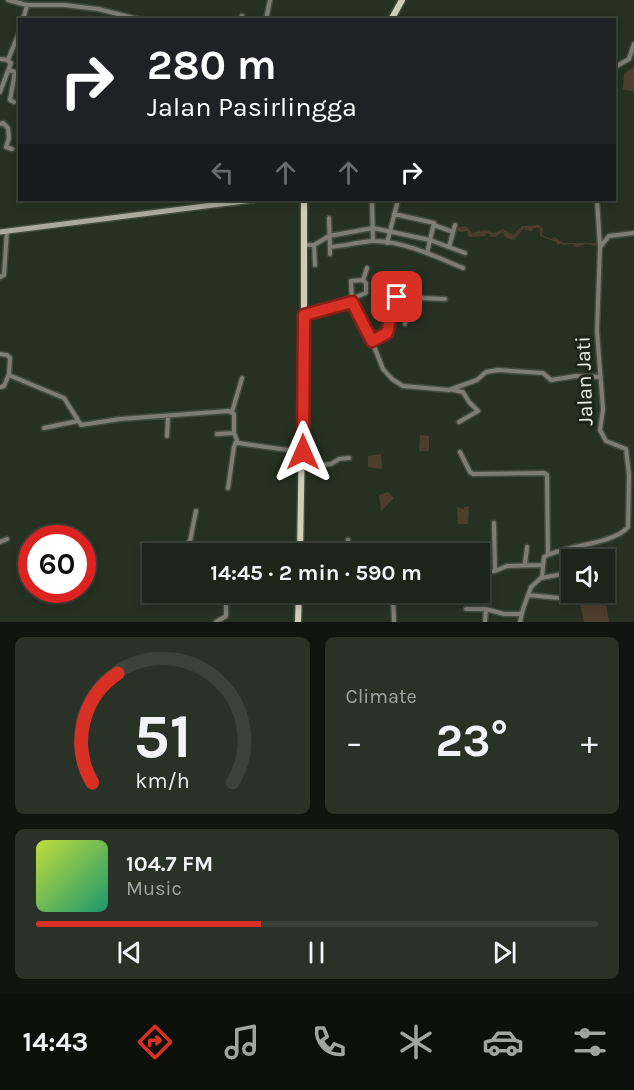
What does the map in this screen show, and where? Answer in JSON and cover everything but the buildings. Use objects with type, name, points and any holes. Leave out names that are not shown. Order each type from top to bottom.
[{"type":"main road","points":[[392,18],[402,0]]},
{"type":"main road","points":[[300,543],[303,466],[304,201]]},
{"type":"main road","points":[[298,622],[299,603]]},
{"type":"street","points":[[8,0],[27,5],[64,5],[98,9],[134,18]]},
{"type":"street","points":[[266,18],[270,0]]},
{"type":"street","points":[[24,18],[27,5]]},
{"type":"street","points":[[8,60],[18,35]]},
{"type":"street","points":[[616,66],[627,61],[634,45]]},
{"type":"street","points":[[0,59],[8,60]]},
{"type":"street","points":[[0,92],[11,62],[8,60]]},
{"type":"street","points":[[9,70],[15,72],[10,100],[14,102]]},
{"type":"street","points":[[0,124],[3,123],[8,128],[9,139],[6,147],[12,149]]},
{"type":"street","points":[[0,277],[4,275],[3,231],[245,201]]},
{"type":"street","points":[[372,201],[373,241]]},
{"type":"street","points":[[387,243],[398,201]]},
{"type":"street","name":"Jalan Jati","points":[[548,555],[586,545],[626,530],[628,526],[629,475],[626,449],[611,444],[600,434],[603,409],[597,331],[600,244],[597,201]]},
{"type":"street","points":[[394,214],[434,222],[434,225],[453,232]]},
{"type":"street","points":[[329,218],[330,254]]},
{"type":"street","points":[[427,253],[434,225]]},
{"type":"street","points":[[449,247],[455,225]]},
{"type":"street","points":[[304,254],[329,236],[373,228],[430,240],[465,254]]},
{"type":"street","points":[[600,244],[609,236],[634,233]]},
{"type":"street","points":[[330,247],[373,241],[387,243],[427,253],[463,268]]},
{"type":"street","points":[[304,246],[314,245]]},
{"type":"street","points":[[314,245],[315,265]]},
{"type":"street","points":[[363,280],[367,268]]},
{"type":"street","points":[[304,315],[353,300],[366,293],[366,283],[363,280]]},
{"type":"street","points":[[363,280],[351,281],[353,300],[383,369],[398,383],[416,388],[463,392],[470,404],[478,411],[459,422]]},
{"type":"street","points":[[380,288],[378,299],[393,304]]},
{"type":"street","points":[[372,341],[387,333],[396,297],[445,299]]},
{"type":"street","points":[[405,324],[409,298]]},
{"type":"street","points":[[0,354],[10,358],[9,374],[4,386],[0,387]]},
{"type":"street","points":[[449,390],[477,380],[486,372],[498,370],[543,373],[551,380],[576,376],[601,377]]},
{"type":"street","points":[[9,374],[64,398],[81,425],[120,419],[232,412]]},
{"type":"street","points":[[228,488],[236,442],[232,412],[242,378]]},
{"type":"street","points":[[167,436],[168,416]]},
{"type":"street","points":[[44,428],[78,421]]},
{"type":"street","points":[[217,434],[234,433]]},
{"type":"street","points":[[236,442],[303,452]]},
{"type":"street","points":[[460,452],[473,474],[547,475],[548,555],[543,558],[541,578]]},
{"type":"street","points":[[303,466],[331,464],[339,459],[349,458]]},
{"type":"street","points":[[188,543],[190,541],[196,511]]},
{"type":"street","points":[[494,523],[495,571]]},
{"type":"street","points":[[0,542],[7,539]]},
{"type":"street","points":[[525,564],[526,547]]},
{"type":"street","points":[[490,571],[507,566],[542,565]]},
{"type":"street","points":[[520,622],[528,595],[534,584],[541,578],[561,574]]},
{"type":"street","points":[[528,595],[561,598]]},
{"type":"street","points":[[216,622],[226,616],[226,603]]},
{"type":"street","points":[[393,603],[394,622]]},
{"type":"street","points":[[466,609],[486,609],[503,614],[521,614]]},
{"type":"street","points":[[485,622],[486,609]]},
{"type":"shaded area","points":[[634,67],[634,92],[623,89],[624,73]]},
{"type":"shaded area","points":[[539,225],[543,228],[542,235],[551,239],[554,237],[564,243],[597,243],[596,246],[586,244],[576,247],[572,244],[561,243],[558,245],[540,236],[540,228],[533,228],[532,231],[524,228],[514,240],[505,237],[503,232],[495,237],[490,237],[491,235],[486,233],[485,236],[469,237],[467,231],[459,232],[456,228],[466,226],[472,233],[485,230],[494,233],[503,229],[513,235],[522,226]]},
{"type":"shaded area","points":[[420,435],[429,436],[429,451],[419,451]]},
{"type":"shaded area","points":[[381,454],[382,469],[368,467],[368,456]]},
{"type":"shaded area","points":[[388,492],[394,498],[381,511],[379,495]]},
{"type":"shaded area","points":[[469,506],[468,524],[458,524],[457,507],[464,509]]},
{"type":"shaded area","points":[[580,603],[606,603],[609,622],[584,622]]},
{"type":"route","points":[[303,452],[304,315],[352,302],[372,341],[387,333],[397,297]]}]
